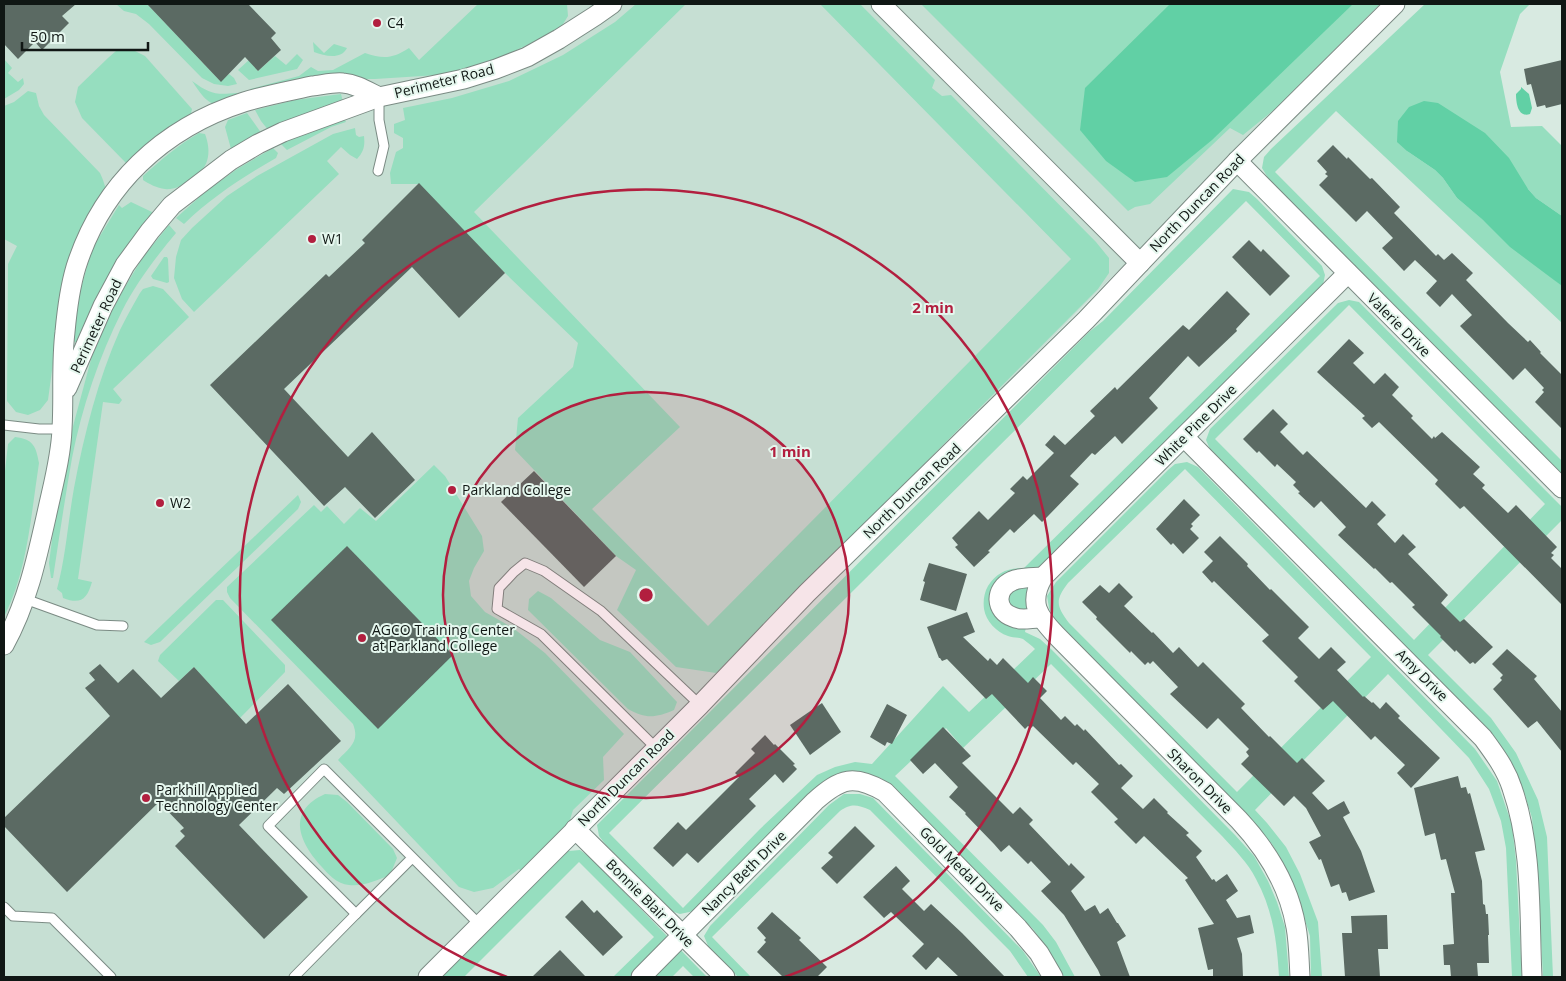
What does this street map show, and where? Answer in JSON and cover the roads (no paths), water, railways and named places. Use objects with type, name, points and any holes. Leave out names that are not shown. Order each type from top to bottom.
[{"type":"street","name":"Perimeter Road","points":[[62,398],[103,306],[125,266],[150,231],[172,205],[231,160],[283,132],[379,97],[464,79],[528,56],[559,40],[612,4]]},
{"type":"street","points":[[882,4],[1140,263]]},
{"type":"street","name":"North Duncan Road","points":[[428,977],[700,705],[807,593],[1086,320],[1237,161],[1396,4]]},
{"type":"street","name":"Perimeter Road","points":[[4,645],[12,630],[35,566],[58,465],[62,429],[64,334],[69,298],[76,268],[86,240],[99,214],[132,170],[152,151],[174,134],[200,119],[272,94],[329,83],[343,83],[356,86],[379,97]]},
{"type":"street","name":"Valerie Drive","points":[[1237,161],[1562,488]]},
{"type":"street","name":"White Pine Drive","points":[[1035,597],[1038,585],[1043,577],[1348,273]]},
{"type":"street","name":"Amy Drive","points":[[1184,437],[1483,738],[1499,760],[1514,792],[1526,850],[1532,977]]},
{"type":"street","points":[[1040,618],[1021,619],[1011,617],[1004,611],[998,595],[1006,584],[1013,580],[1043,577]]},
{"type":"street","name":"Sharon Drive","points":[[1035,597],[1036,609],[1040,618],[1077,658],[1239,820],[1263,849],[1276,870],[1289,900],[1296,928],[1300,977]]},
{"type":"street","name":"Nancy Beth Drive","points":[[641,977],[815,801],[828,790],[842,782],[854,780]]},
{"type":"street","name":"Gold Medal Drive","points":[[854,780],[869,783],[885,792],[1018,928],[1039,953],[1053,977]]},
{"type":"street","name":"Bonnie Blair Drive","points":[[575,828],[725,977]]},
{"type":"lane","points":[[378,171],[384,146],[379,120],[379,97]]},
{"type":"lane","points":[[4,425],[39,429],[62,429]]},
{"type":"lane","points":[[656,748],[541,634],[497,609],[499,588],[514,572],[525,563],[544,571],[600,611],[700,705]]},
{"type":"lane","points":[[24,599],[97,625],[123,626]]},
{"type":"lane","points":[[356,914],[268,826],[324,769],[480,926]]},
{"type":"lane","points":[[294,977],[412,858]]},
{"type":"lane","points":[[4,907],[13,916],[52,918],[111,977]]},
{"type":"place","name":"C4","points":[[377,23]]},
{"type":"place","name":"W1","points":[[312,239]]},
{"type":"place","name":"Parkland College","points":[[452,490]]},
{"type":"place","name":"W2","points":[[160,503]]},
{"type":"place","name":"AGCO Training Center at Parkland College","points":[[362,638]]},
{"type":"place","name":"Parkhill Applied Technology Center","points":[[146,798]]}]
